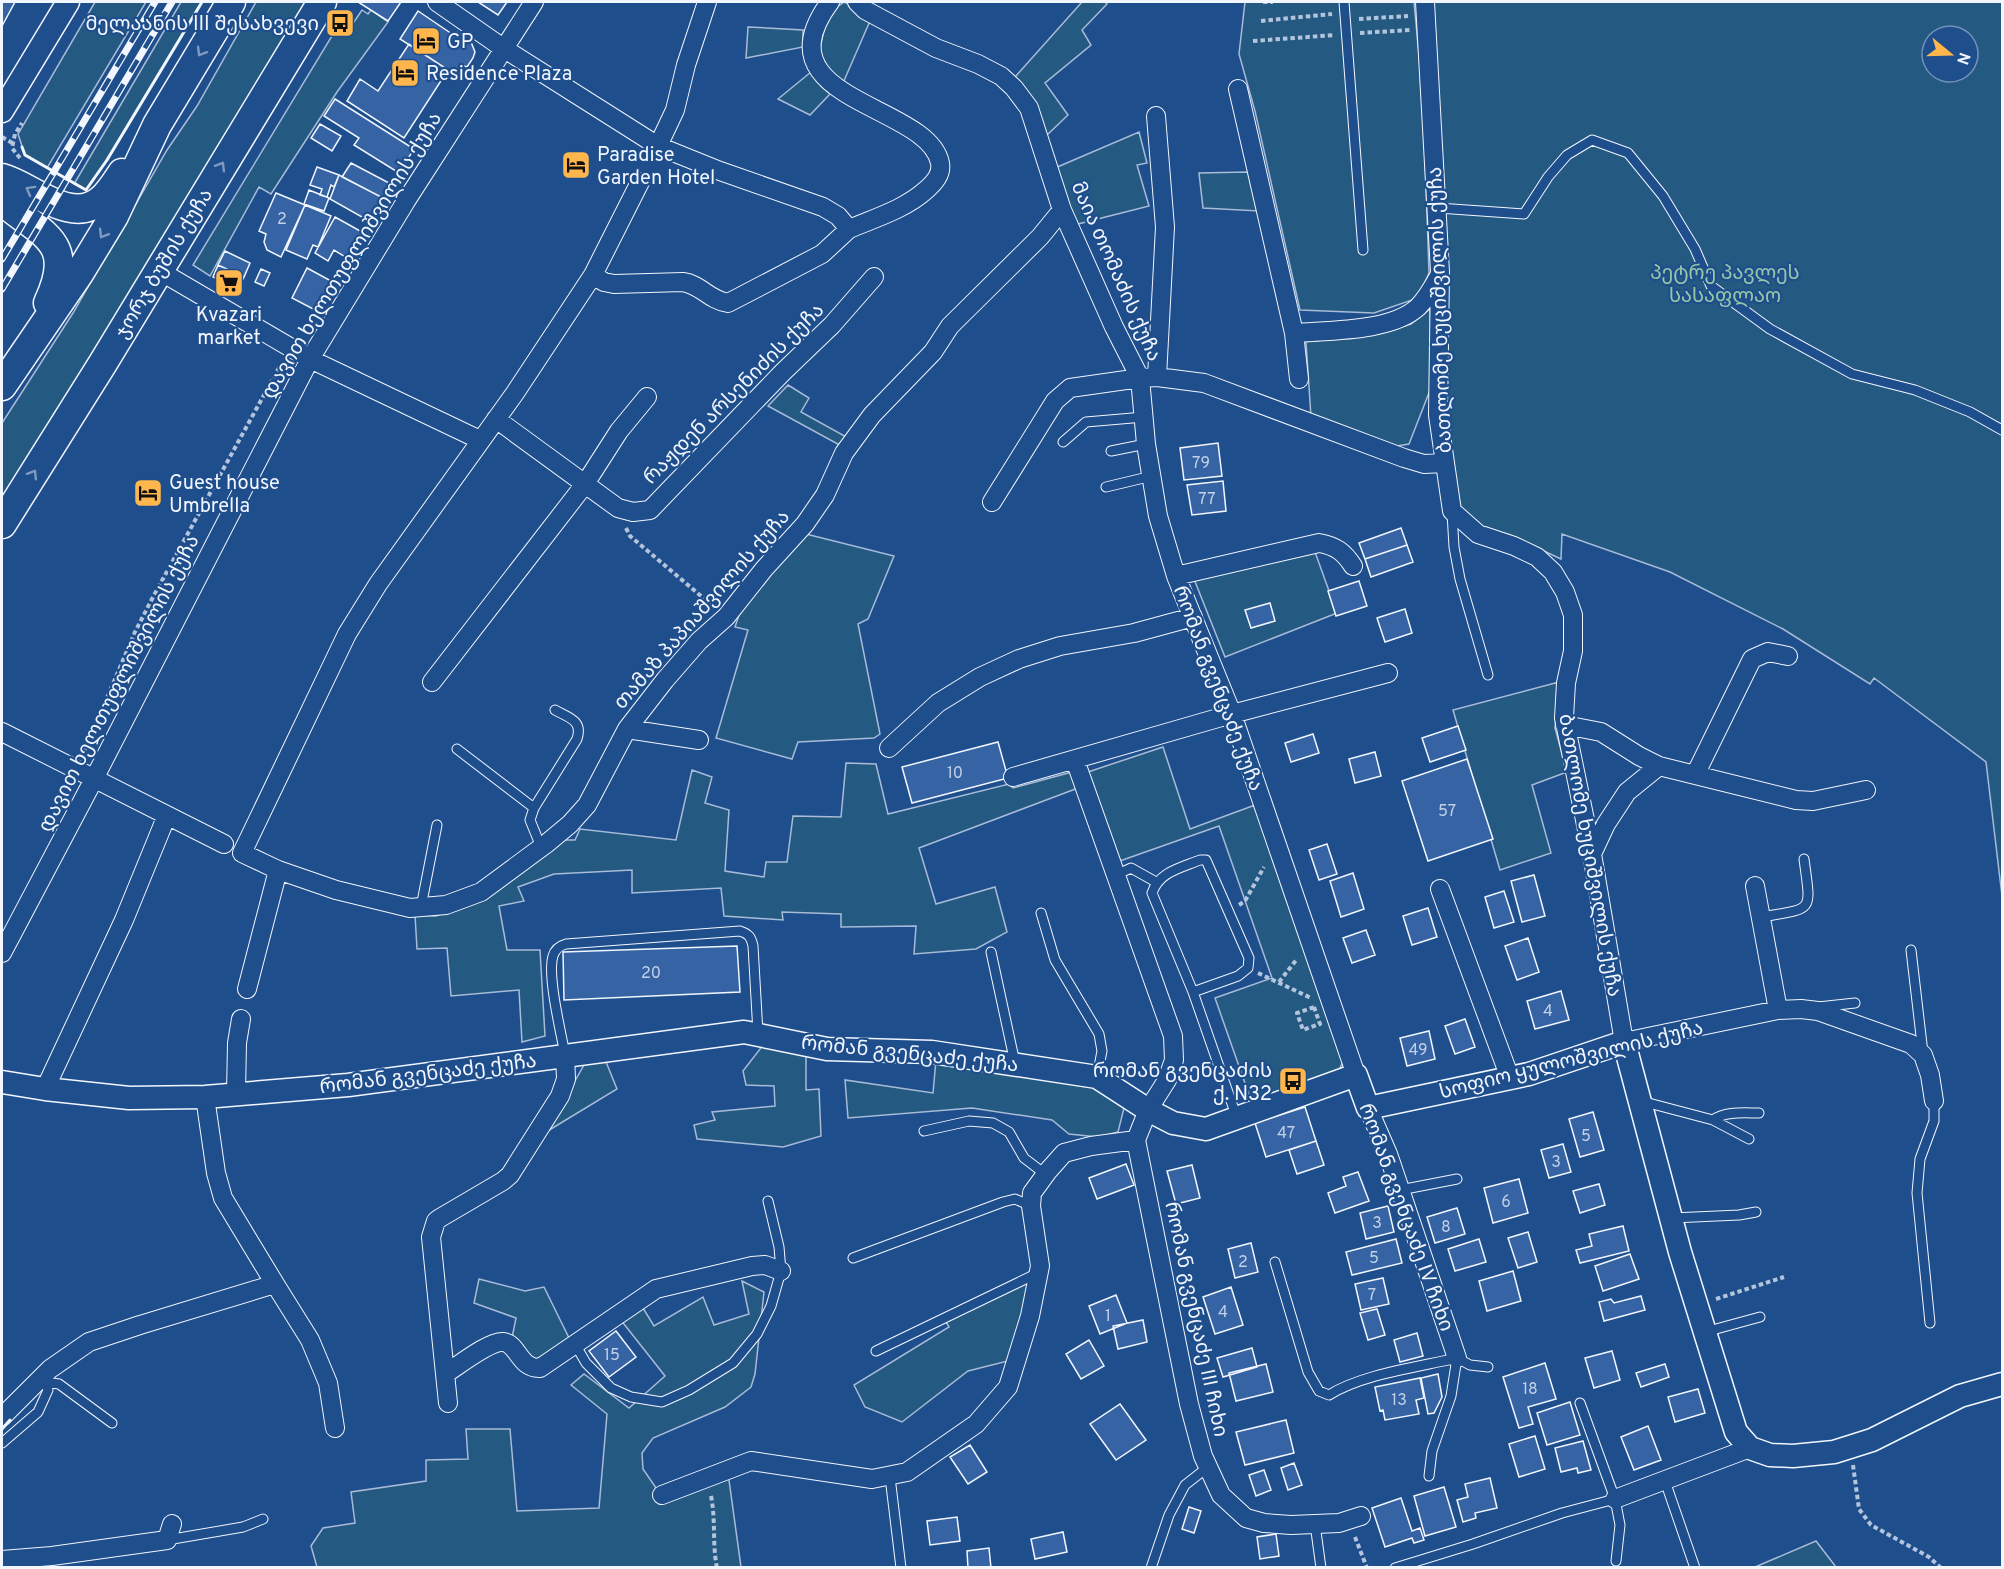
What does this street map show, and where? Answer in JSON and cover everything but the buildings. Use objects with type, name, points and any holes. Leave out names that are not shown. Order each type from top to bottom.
[{"type":"main road","points":[[12,170],[16,182],[58,205],[76,210],[90,207],[100,201],[157,125],[231,2]]},
{"type":"main road","name":"ჯორჯ ბუშის ქუჩა","points":[[2,524],[103,363],[321,2]]},
{"type":"main road","points":[[2,386],[80,272],[114,216],[157,125]]},
{"type":"main road","points":[[2,201],[46,235],[53,243],[60,267],[56,284],[25,350]]},
{"type":"street","points":[[2,111],[68,2]]},
{"type":"street","points":[[438,2],[504,48],[658,146],[720,171],[823,207],[838,216],[849,229]]},
{"type":"street","name":"დავით ხელთუფლიშვილის ქუჩა","points":[[2,953],[310,359],[406,201],[534,2]]},
{"type":"street","points":[[658,146],[675,110],[686,64],[707,2]]},
{"type":"street","points":[[593,275],[604,282],[614,284],[693,283],[716,301],[728,303],[822,254],[849,229],[909,202],[937,179],[940,168],[938,154],[926,138],[847,94],[830,82],[820,70],[812,45],[822,12],[830,2]]},
{"type":"street","name":"მაია თომაძის ქუჩა","points":[[857,2],[865,10],[936,48],[978,64],[1001,76],[1014,88],[1029,108],[1062,210],[1114,327],[1148,378],[1204,383],[1404,458],[1424,464],[1444,463]]},
{"type":"street","name":"ბათლომე ხუციშვილის ქუჩა","points":[[1425,2],[1438,208],[1440,272],[1438,415],[1452,511],[1478,534],[1514,546],[1537,557],[1552,572],[1565,592],[1573,615],[1573,651],[1566,683],[1564,718],[1592,854],[1624,1042],[1696,1305],[1736,1432],[1750,1448]]},
{"type":"street","points":[[1238,89],[1294,333],[1299,379]]},
{"type":"street","points":[[992,502],[1055,401],[1071,388],[1148,378],[1166,227],[1156,116]]},
{"type":"street","points":[[158,270],[310,359],[480,440],[593,275],[640,182]]},
{"type":"street","name":"თამაზ პაპიაშვილის ქუჩა","points":[[480,440],[378,584],[348,634],[242,853],[278,870],[336,890],[410,908],[446,905],[481,892],[541,847],[570,824],[586,805],[627,729],[665,680],[699,641],[726,617],[811,516],[825,495],[844,453],[872,415],[933,352],[950,326],[1033,244],[1062,210]]},
{"type":"street","points":[[1294,333],[1363,327],[1394,321],[1416,308],[1432,289],[1440,272]]},
{"type":"street","name":"რაჟდენ არსენიძის ქუჩა","points":[[629,511],[650,510],[783,372],[832,326],[874,277]]},
{"type":"street","name":"რომან გვენცაძე ქუჩა","points":[[2,1082],[129,1098],[205,1096],[348,1085],[744,1032],[758,1033],[827,1049],[932,1052],[1097,1077],[1148,1110],[1173,1123],[1206,1129],[1356,1075],[1232,714],[1176,576],[1158,516],[1146,444],[1144,417],[1148,378]]},
{"type":"street","points":[[432,682],[585,484],[646,397]]},
{"type":"street","points":[[496,419],[618,508],[629,511]]},
{"type":"street","points":[[1176,576],[1319,543],[1332,545],[1345,553],[1353,566]]},
{"type":"street","points":[[890,748],[938,703],[980,677],[1019,659],[1060,646],[1134,633],[1193,617]]},
{"type":"street","points":[[1695,775],[1752,659],[1768,652],[1788,656]]},
{"type":"street","points":[[1013,777],[1232,714],[1388,673]]},
{"type":"street","points":[[1565,724],[1601,732],[1638,756],[1659,766],[1796,800],[1813,801],[1866,790]]},
{"type":"street","points":[[627,729],[699,740]]},
{"type":"street","points":[[2,732],[224,844]]},
{"type":"street","points":[[662,1496],[751,1461],[872,1479],[907,1472],[976,1424],[1008,1387],[1029,1316],[1040,1266],[1031,1206],[1032,1193],[1064,1153],[1091,1146],[1136,1140],[1148,1110],[1167,1080],[1174,1060],[1173,1036],[1075,760]]},
{"type":"street","points":[[1592,854],[1606,824],[1627,792],[1659,766]]},
{"type":"street","points":[[45,1089],[124,920],[167,815]]},
{"type":"street","points":[[247,989],[278,870]]},
{"type":"street","points":[[1755,886],[1778,1010]]},
{"type":"street","points":[[1440,889],[1510,1078]]},
{"type":"street","name":"სოფიო ყულოშვილის ქუჩა","points":[[1368,1108],[1510,1078],[1624,1042],[1778,1010],[1818,1011],[1911,1044],[1923,1055]]},
{"type":"street","points":[[236,1093],[237,1043],[241,1019]]},
{"type":"street","points":[[448,1403],[431,1237],[436,1221],[447,1212],[510,1175],[560,1096],[566,1079],[565,1055]]},
{"type":"street","points":[[1923,1055],[1930,1075],[1934,1101]]},
{"type":"street","name":"რომან გვენცაძე IV ჩიხი","points":[[1356,1075],[1388,1154],[1457,1358]]},
{"type":"street","points":[[205,1096],[216,1173],[223,1198],[310,1340],[328,1383],[335,1428]]},
{"type":"street","name":"რომან გვენცაძე III ჩიხი","points":[[1136,1140],[1189,1404],[1208,1467],[1221,1495],[1246,1518],[1264,1523],[1339,1523],[1361,1516]]},
{"type":"street","points":[[445,1374],[492,1344],[503,1342],[509,1344],[525,1364],[533,1368],[540,1368],[656,1289],[752,1266],[765,1265],[781,1271]]},
{"type":"street","points":[[2,1417],[89,1342],[275,1284]]},
{"type":"street","points":[[1615,1499],[1750,1448],[1770,1455],[1793,1456],[1850,1448],[1872,1440],[1960,1396],[2002,1384]]},
{"type":"street","points":[[2,1560],[52,1556],[169,1532]]},
{"type":"lane","points":[[1344,2],[1363,250]]},
{"type":"lane","points":[[1438,208],[1524,214],[1548,177],[1567,155],[1592,140],[1628,153],[1663,196],[1695,249],[1711,286],[1770,329],[1852,374],[1914,390],[1970,412],[2002,430]]},
{"type":"lane","points":[[1063,442],[1086,422],[1144,417]]},
{"type":"lane","points":[[1111,451],[1146,444]]},
{"type":"lane","points":[[1106,487],[1152,476]]},
{"type":"lane","points":[[1452,511],[1454,547],[1460,579],[1488,675]]},
{"type":"lane","points":[[541,847],[530,820],[534,808],[580,730],[578,724],[555,710]]},
{"type":"lane","points":[[457,749],[534,808]]},
{"type":"lane","points":[[421,907],[436,825]]},
{"type":"lane","points":[[1761,917],[1800,910],[1806,905],[1809,899],[1804,859]]},
{"type":"lane","points":[[1193,992],[1238,976],[1248,968],[1249,958],[1206,860],[1200,860],[1162,876],[1156,882],[1152,893],[1193,992],[1237,1118]]},
{"type":"lane","points":[[1116,875],[1131,868],[1156,882]]},
{"type":"lane","points":[[1041,913],[1055,960],[1099,1034],[1102,1051],[1097,1077]]},
{"type":"lane","points":[[565,1055],[552,961],[559,947],[566,944],[747,933],[752,938],[753,946],[758,1033]]},
{"type":"lane","points":[[1911,950],[1923,1055]]},
{"type":"lane","points":[[990,952],[1015,1063]]},
{"type":"lane","points":[[1801,1009],[1855,1003]]},
{"type":"lane","points":[[1640,1100],[1713,1120],[1749,1139]]},
{"type":"lane","points":[[1930,1323],[1917,1193],[1920,1159],[1934,1121],[1934,1101]]},
{"type":"lane","points":[[1713,1120],[1718,1116],[1759,1113]]},
{"type":"lane","points":[[924,1131],[969,1121],[993,1123],[1009,1132],[1024,1158],[1045,1174]]},
{"type":"lane","points":[[1400,1190],[1457,1179]]},
{"type":"lane","points":[[853,1258],[1003,1202],[1015,1199],[1031,1206]]},
{"type":"lane","points":[[575,1344],[586,1363],[611,1388],[631,1397],[662,1402],[689,1390],[733,1363],[757,1334],[771,1306],[781,1271],[779,1247],[768,1201]]},
{"type":"lane","points":[[1671,1218],[1756,1212]]},
{"type":"lane","points":[[1275,1262],[1308,1372],[1319,1391],[1329,1395],[1340,1388],[1366,1379],[1457,1358],[1470,1365],[1488,1367]]},
{"type":"lane","points":[[876,1351],[1038,1273]]},
{"type":"lane","points":[[1705,1332],[1760,1317]]},
{"type":"lane","points":[[1429,1476],[1432,1451],[1451,1396],[1457,1358]]},
{"type":"lane","points":[[44,1379],[59,1384],[112,1424]]},
{"type":"lane","points":[[2,1443],[38,1412],[48,1390],[44,1379]]},
{"type":"lane","points":[[1580,1403],[1615,1499],[1620,1525],[1616,1561]]},
{"type":"lane","points":[[1151,1568],[1169,1515],[1185,1485],[1208,1467]]},
{"type":"lane","points":[[890,1477],[901,1568]]},
{"type":"lane","points":[[1665,1481],[1695,1568]]},
{"type":"lane","points":[[1395,1568],[1562,1513],[1615,1499]]},
{"type":"lane","points":[[169,1532],[243,1527],[263,1519]]},
{"type":"lane","points":[[1315,1524],[1321,1568]]},
{"type":"path","points":[[1263,2],[1273,2]]},
{"type":"path","points":[[1261,21],[1345,16],[1409,16]]},
{"type":"path","points":[[12,170],[12,148],[15,134],[27,114]]},
{"type":"path","points":[[2,137],[14,144]]},
{"type":"path","points":[[76,770],[148,606],[290,347]]},
{"type":"path","points":[[629,511],[626,530],[630,536],[726,617]]},
{"type":"path","points":[[1229,912],[1245,901],[1276,843]]},
{"type":"path","points":[[1279,982],[1310,942]]},
{"type":"path","points":[[1248,968],[1333,1010]]},
{"type":"path","points":[[1314,1007],[1320,1024],[1303,1030],[1297,1013],[1314,1007]]},
{"type":"path","points":[[1696,1305],[1784,1277]]},
{"type":"path","points":[[1850,1448],[1859,1509],[1871,1525],[1929,1557],[1941,1568]]},
{"type":"path","points":[[707,1478],[714,1508],[713,1551],[717,1568]]},
{"type":"path","points":[[1339,1523],[1354,1532],[1367,1568]]},
{"type":"green space","points":[[95,2],[146,2],[47,168],[25,155],[18,134]]},
{"type":"green space","points":[[181,2],[202,2],[107,160],[86,190],[74,184]]},
{"type":"green space","points":[[256,2],[307,2],[2,505],[2,423],[73,313],[167,150],[197,106]]},
{"type":"green space","points":[[844,2],[855,7],[870,21],[843,83],[831,73],[819,55],[823,33],[829,18]]},
{"type":"green space","points":[[1082,2],[1105,2],[1107,4],[1082,30],[1091,45],[1045,83],[1068,115],[1046,136],[1015,77]]},
{"type":"green space","points":[[1245,2],[1414,2],[1423,99],[1429,273],[1418,298],[1374,313],[1300,310],[1255,111],[1239,54]]},
{"type":"green space","name":"პეტრე პავლეს სასაფლაო","points":[[1432,2],[2002,2],[2002,896],[1986,762],[1874,678],[1870,684],[1783,629],[1670,572],[1562,534],[1561,559],[1510,535],[1474,524],[1464,514],[1458,502],[1446,416]]},
{"type":"green space","points":[[362,10],[368,14],[371,10],[388,22],[337,92],[271,194],[259,187],[210,276],[193,265],[344,16],[354,22]]},
{"type":"green space","points":[[748,27],[803,30],[803,47],[746,58]]},
{"type":"green space","points":[[811,72],[830,94],[810,115],[778,99]]},
{"type":"green space","points":[[1139,132],[1147,163],[1137,165],[1149,206],[1074,225],[1055,168]]},
{"type":"green space","points":[[1248,172],[1259,211],[1203,208],[1199,173]]},
{"type":"green space","points":[[1430,309],[1432,385],[1409,444],[1397,446],[1311,417],[1306,342],[1378,334],[1411,324]]},
{"type":"green space","points":[[788,385],[809,398],[801,412],[850,439],[845,448],[768,406]]},
{"type":"green space","points":[[802,533],[894,556],[868,619],[858,624],[880,734],[874,738],[798,742],[792,759],[716,738],[748,630],[735,627],[744,600]]},
{"type":"green space","points":[[1315,552],[1337,613],[1225,657],[1194,579]]},
{"type":"green space","points":[[1559,682],[1555,728],[1567,772],[1532,785],[1551,853],[1500,870],[1453,710]]},
{"type":"green space","points":[[1163,747],[1190,829],[1255,805],[1343,1061],[1340,1068],[1330,1077],[1253,1106],[1215,998],[1272,978],[1219,826],[1117,862],[1085,773]]},
{"type":"green space","points":[[846,763],[876,764],[888,814],[1009,784],[1013,788],[1072,772],[1078,788],[919,848],[936,904],[995,887],[1007,932],[976,949],[914,954],[916,926],[841,927],[841,914],[782,912],[783,920],[724,916],[721,888],[632,893],[632,870],[554,874],[518,887],[524,901],[499,906],[507,950],[540,950],[545,1036],[522,1042],[519,990],[451,996],[447,948],[417,949],[415,915],[436,916],[455,909],[557,840],[575,840],[580,829],[676,840],[692,770],[712,777],[705,803],[729,810],[725,871],[764,877],[766,862],[787,862],[793,816],[841,817]]},
{"type":"green space","points":[[767,1040],[806,1051],[806,1090],[819,1089],[821,1136],[783,1147],[697,1139],[694,1125],[715,1120],[712,1112],[775,1106],[774,1086],[746,1085],[743,1071]]},
{"type":"green space","points":[[602,1052],[617,1089],[546,1132],[584,1065]]},
{"type":"green space","points":[[936,1060],[1100,1087],[1115,1097],[1124,1108],[1118,1132],[1098,1137],[1069,1134],[1052,1120],[972,1108],[848,1118],[845,1080],[933,1093]]},
{"type":"green space","points":[[479,1279],[525,1291],[544,1287],[570,1340],[538,1363],[512,1338],[516,1318],[474,1303]]},
{"type":"green space","points":[[1032,1279],[1012,1360],[968,1371],[902,1422],[865,1407],[854,1385],[949,1327],[946,1322]]},
{"type":"green space","points":[[742,1281],[764,1292],[755,1374],[751,1387],[725,1407],[653,1438],[642,1453],[643,1469],[656,1488],[728,1473],[741,1567],[317,1567],[311,1546],[323,1528],[355,1523],[351,1492],[426,1481],[426,1460],[468,1459],[466,1429],[510,1429],[517,1511],[599,1508],[607,1414],[571,1385],[584,1374],[629,1408],[665,1376],[620,1319],[643,1308],[654,1326],[703,1297],[714,1325],[749,1314]]},
{"type":"green space","points":[[1816,1541],[1836,1567],[1755,1567]]},
{"type":"railway","points":[[2,259],[155,2]]},
{"type":"railway","points":[[2,289],[172,2]]},
{"type":"wall","points":[[22,147],[25,155],[86,190],[107,160],[202,2]]},
{"type":"wall","points":[[2,1429],[10,1420]]},
{"type":"place","name":"მელაანის III შესახვევი","points":[[340,23]]},
{"type":"place","name":"GP","points":[[426,41]]},
{"type":"place","name":"Residence Plaza","points":[[405,73]]},
{"type":"place","name":"Paradise Garden Hotel","points":[[576,165]]},
{"type":"place","name":"Kvazari market","points":[[229,283]]},
{"type":"place","name":"Guest house Umbrella","points":[[148,493]]},
{"type":"place","name":"რომან გვენცაძის ქ. N32","points":[[1293,1081]]}]
